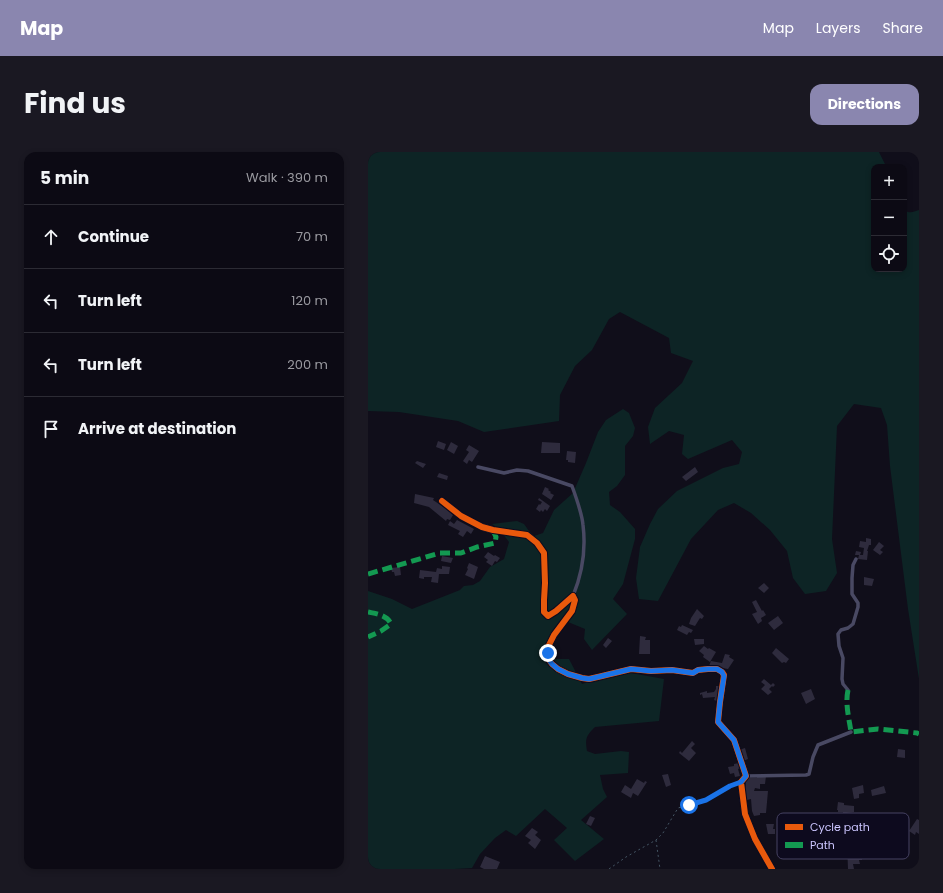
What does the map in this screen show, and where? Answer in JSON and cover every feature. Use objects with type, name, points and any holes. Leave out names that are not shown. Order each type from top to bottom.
[{"type":"street","points":[[442,501],[460,516],[482,527],[527,535],[537,543],[544,553],[544,612],[548,616],[573,596],[575,600],[572,611],[548,647],[549,660],[558,669],[568,674],[589,679],[631,669],[651,671],[672,670],[693,673],[698,670],[717,669],[722,672],[724,676],[718,722],[734,740],[743,779],[745,814],[755,838],[772,869]]},
{"type":"lane","points":[[478,468],[504,473],[517,470],[528,471],[572,486],[583,524],[584,549],[578,584],[573,596]]},
{"type":"lane","points":[[848,690],[843,684],[842,679],[843,658],[839,646],[838,634],[842,630],[854,624],[858,607],[858,603],[852,594],[853,564],[856,559]]},
{"type":"lane","points":[[743,779],[809,774],[812,757],[818,745],[851,732]]},
{"type":"path","points":[[609,869],[626,857],[656,840],[663,834],[678,808],[706,800],[743,779]]},
{"type":"path","points":[[656,840],[660,869]]},
{"type":"green space","points":[[368,152],[879,152],[885,164],[871,164],[871,272],[907,272],[907,211],[913,212],[919,210],[919,679],[908,609],[890,466],[887,425],[881,408],[854,404],[837,426],[832,539],[837,573],[826,591],[805,594],[793,578],[787,551],[770,530],[751,513],[734,503],[718,510],[691,539],[658,601],[639,599],[636,578],[640,547],[658,509],[677,491],[723,468],[739,464],[742,452],[732,440],[688,459],[682,454],[684,435],[669,431],[650,444],[648,427],[655,408],[682,383],[693,361],[671,353],[669,338],[620,312],[609,319],[592,350],[575,366],[560,395],[559,421],[484,432],[458,421],[399,412],[368,411]]},
{"type":"green space","points":[[623,409],[629,413],[635,428],[633,436],[625,446],[625,475],[617,486],[609,492],[610,505],[620,512],[635,529],[635,539],[623,584],[613,599],[627,614],[592,650],[584,639],[585,629],[568,622],[552,644],[554,659],[569,659],[582,684],[612,675],[631,673],[664,679],[659,721],[595,727],[587,738],[587,751],[595,754],[621,751],[629,752],[628,773],[600,775],[603,789],[607,797],[581,820],[604,839],[575,861],[554,840],[567,828],[545,809],[516,836],[506,830],[495,838],[480,854],[472,868],[368,869],[368,591],[392,599],[412,609],[460,590],[464,586],[473,585],[480,581],[490,567],[504,559],[509,542],[499,529],[492,524],[517,521],[524,524],[534,536],[543,533],[554,510],[573,493],[598,432],[606,420]]},
{"type":"building","points":[[438,441],[446,444],[444,450],[436,447]]},
{"type":"building","points":[[451,442],[458,446],[454,454],[447,450]]},
{"type":"building","points":[[542,442],[560,443],[560,453],[541,453]]},
{"type":"building","points":[[469,445],[479,451],[472,462],[469,460],[467,464],[463,461],[469,452],[466,450]]},
{"type":"building","points":[[567,451],[576,452],[575,463],[568,462],[568,460],[566,460]]},
{"type":"building","points":[[417,461],[426,464],[423,468],[415,463]]},
{"type":"building","points":[[695,467],[698,472],[686,481],[682,477]]},
{"type":"building","points":[[439,473],[448,476],[447,480],[437,477]]},
{"type":"building","points":[[545,487],[554,495],[551,500],[542,494]]},
{"type":"building","points":[[415,494],[434,498],[433,500],[453,515],[450,520],[447,519],[446,521],[429,507],[414,503]]},
{"type":"building","points":[[539,498],[550,506],[547,511],[545,509],[543,512],[541,510],[540,512],[536,509],[542,502],[538,500]]},
{"type":"building","points":[[457,520],[474,529],[471,534],[467,531],[463,537],[458,534],[460,531],[448,525],[450,521],[454,524]]},
{"type":"building","points":[[866,538],[871,539],[871,545],[869,545],[867,551],[867,560],[858,559],[859,555],[855,555],[856,551],[861,552],[860,555],[863,555],[864,548],[859,547],[860,541],[866,542]]},
{"type":"building","points":[[879,542],[884,546],[880,550],[883,552],[880,555],[873,550]]},
{"type":"building","points":[[488,552],[500,558],[497,562],[495,561],[492,566],[486,562],[488,560],[484,557]]},
{"type":"building","points":[[442,556],[453,558],[451,563],[441,561]]},
{"type":"building","points":[[469,563],[478,567],[474,579],[465,575]]},
{"type":"building","points":[[442,566],[450,567],[449,574],[439,574],[438,583],[431,582],[432,577],[424,577],[424,579],[419,578],[420,570],[436,572],[437,568],[442,569]]},
{"type":"building","points":[[400,567],[401,575],[395,576],[391,568]]},
{"type":"building","points":[[864,577],[874,579],[872,586],[864,585]]},
{"type":"building","points":[[764,583],[769,588],[764,593],[758,588]]},
{"type":"building","points":[[756,600],[766,615],[761,618],[762,621],[758,624],[752,614],[757,612],[752,602]]},
{"type":"building","points":[[697,609],[704,616],[702,619],[700,618],[695,626],[689,624]]},
{"type":"building","points":[[778,616],[783,623],[774,630],[768,623]]},
{"type":"building","points":[[682,625],[693,630],[687,635],[677,630],[679,626],[681,627]]},
{"type":"building","points":[[640,636],[646,637],[645,640],[650,640],[650,654],[639,654]]},
{"type":"building","points":[[608,638],[612,641],[606,648],[603,645]]},
{"type":"building","points":[[694,639],[704,639],[704,644],[695,645]]},
{"type":"building","points":[[704,646],[716,652],[710,662],[703,657],[704,655],[699,651]]},
{"type":"building","points":[[776,648],[789,659],[786,663],[782,663],[772,653]]},
{"type":"building","points":[[725,654],[730,655],[729,657],[734,660],[728,669],[709,666],[711,661],[722,663]]},
{"type":"building","points":[[764,679],[771,685],[773,683],[775,685],[769,689],[772,692],[768,695],[761,689],[765,685],[761,682]]},
{"type":"building","points":[[716,686],[720,686],[717,701],[714,700],[715,697],[703,698],[702,694],[700,695],[700,693],[707,691],[707,693],[714,692]]},
{"type":"building","points":[[811,689],[815,699],[806,704],[801,693]]},
{"type":"building","points":[[692,741],[695,744],[691,748],[696,753],[689,761],[679,753],[680,751],[682,753]]},
{"type":"building","points":[[745,748],[748,759],[743,761],[739,750]]},
{"type":"building","points":[[898,749],[905,750],[905,758],[897,757]]},
{"type":"building","points":[[739,763],[740,768],[738,769],[740,776],[735,777],[734,773],[730,774],[728,767]]},
{"type":"building","points":[[668,774],[671,785],[666,787],[662,775]]},
{"type":"building","points":[[766,776],[765,784],[760,784],[760,789],[755,788],[754,791],[768,791],[766,813],[760,813],[760,815],[754,816],[751,799],[747,800],[745,793],[746,778]]},
{"type":"building","points":[[637,779],[644,783],[645,781],[647,782],[638,796],[633,793],[631,798],[621,792],[625,785],[631,789]]},
{"type":"building","points":[[863,785],[864,793],[859,794],[859,798],[854,799],[852,788]]},
{"type":"building","points":[[884,786],[886,793],[872,796],[871,790]]},
{"type":"building","points":[[838,802],[844,803],[844,805],[854,806],[854,812],[843,813],[838,812]]},
{"type":"building","points":[[590,816],[595,818],[591,826],[586,824]]},
{"type":"building","points":[[917,819],[919,820],[919,834],[916,832],[915,835],[909,831]]},
{"type":"building","points":[[766,824],[774,824],[773,829],[775,829],[775,834],[768,834]]},
{"type":"building","points":[[532,828],[538,832],[535,835],[541,840],[535,849],[528,843],[531,840],[525,836]]},
{"type":"building","points":[[485,856],[500,862],[497,869],[484,869],[480,867]]},
{"type":"building","points":[[848,859],[862,859],[859,860],[860,864],[853,864],[854,869],[848,869]]},
{"type":"marked path","points":[[368,574],[440,553],[461,553],[477,547],[495,543],[496,537],[493,530]]},
{"type":"marked path","points":[[368,612],[384,617],[391,624],[368,637]]},
{"type":"marked path","points":[[848,690],[847,706],[851,732],[878,729],[919,734]]},
{"type":"cycle path","points":[[442,501],[461,516],[482,527],[527,535],[537,543],[544,553],[544,612],[548,616],[573,596],[575,600],[572,611],[554,635],[548,647],[549,660],[558,669],[568,674],[589,679],[631,669],[651,671],[672,670],[693,673],[698,670],[717,669],[722,672],[724,675],[718,722],[734,740],[746,776],[741,782],[745,814],[755,839],[772,869]]},
{"type":"route","points":[[548,653],[549,660],[558,669],[568,674],[589,679],[631,669],[651,671],[672,670],[693,673],[698,670],[717,669],[722,672],[724,676],[718,722],[734,740],[746,776],[741,782],[730,786],[706,800],[689,805]]}]
